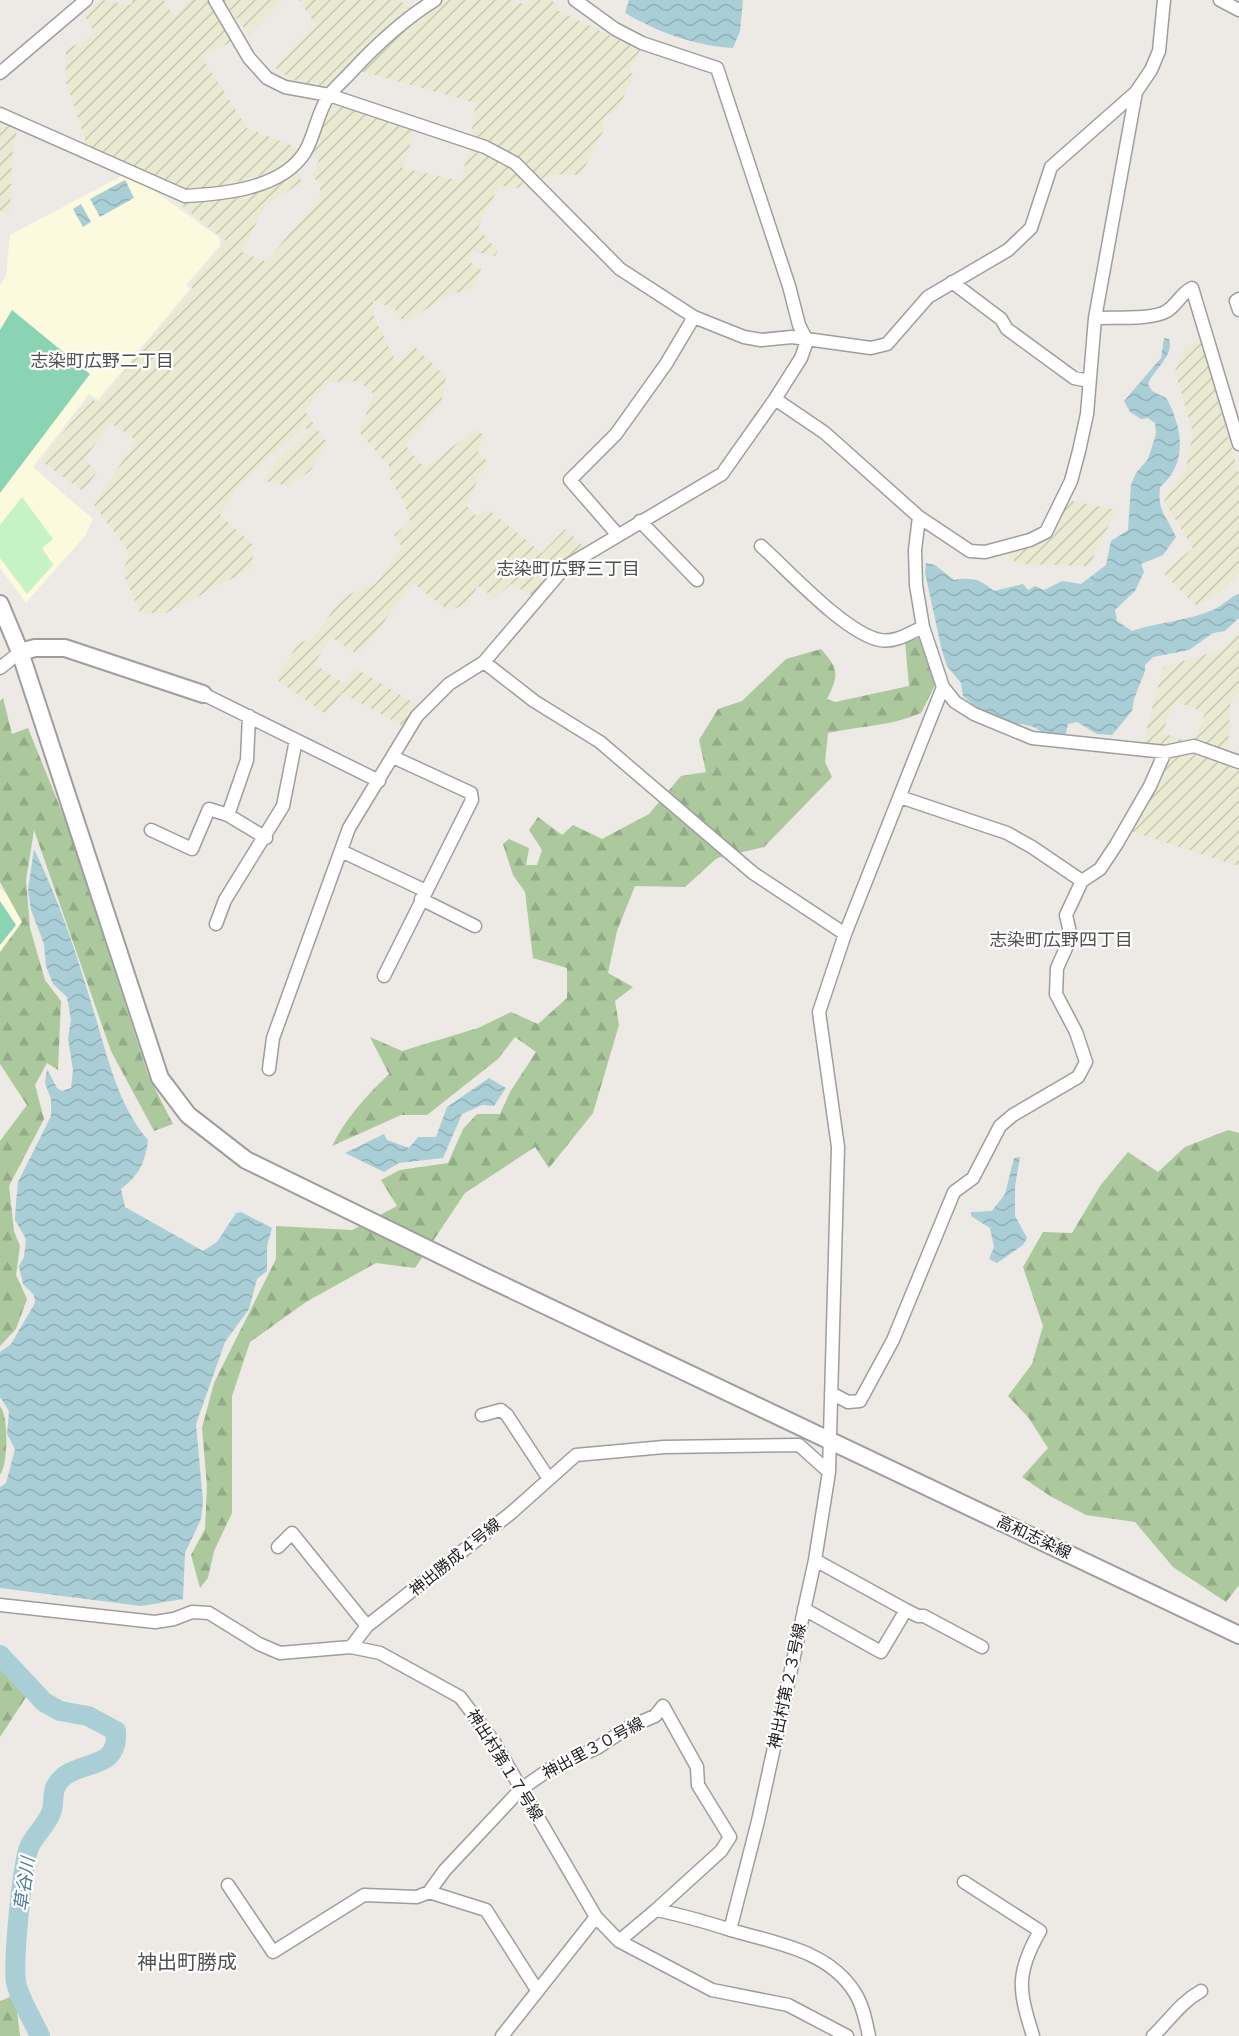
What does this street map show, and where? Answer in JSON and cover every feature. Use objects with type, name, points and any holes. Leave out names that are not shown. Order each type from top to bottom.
[{"type":"street","points":[[0,73],[86,0]]},
{"type":"street","points":[[215,0],[249,58],[267,78],[285,87],[329,95],[485,147],[515,163],[620,269],[694,317],[744,337],[761,340],[792,337],[807,341],[838,342],[871,348],[887,344],[928,297],[1008,249],[1031,228],[1051,167],[1136,92],[1151,70],[1159,51],[1164,0]]},
{"type":"street","points":[[0,114],[185,196],[211,195],[253,186],[276,177],[305,152],[329,95],[388,32],[435,0]]},
{"type":"street","points":[[269,1069],[273,1038],[350,828],[425,707],[449,684],[484,662],[565,567],[617,534],[722,474],[775,399],[801,358],[807,341],[799,325],[789,286],[717,68],[642,43],[615,29],[575,0]]},
{"type":"street","points":[[1220,0],[1239,10]]},
{"type":"street","points":[[775,399],[825,433],[919,517],[970,551],[985,552],[1030,540],[1046,532],[1071,481],[1087,414],[1095,318],[1136,92]]},
{"type":"street","points":[[952,282],[1000,318],[1007,329],[1074,378],[1089,381]]},
{"type":"street","points":[[1095,318],[1159,314],[1169,310],[1185,291],[1192,288],[1239,444]]},
{"type":"street","points":[[1239,299],[1236,301],[1239,310]]},
{"type":"street","points":[[617,534],[570,480],[616,434],[666,364],[694,317]]},
{"type":"street","points":[[919,517],[915,550],[916,585],[923,627],[943,687],[955,702],[974,714],[1032,738],[1165,752],[1194,746],[1239,762]]},
{"type":"street","points":[[640,521],[697,580]]},
{"type":"street","points":[[761,546],[848,625],[880,640],[896,640],[923,627]]},
{"type":"street","name":"高和志染線","points":[[0,604],[20,652],[160,1078],[188,1115],[246,1160],[1239,1635]]},
{"type":"street","points":[[0,668],[20,652],[35,648],[65,648],[203,694],[379,781]]},
{"type":"street","points":[[484,662],[534,701],[600,742],[753,873],[845,934]]},
{"type":"street","name":"神出村第２３号線","points":[[730,1930],[760,1812],[815,1560],[829,1472],[828,1440],[838,1147],[819,1012],[845,934],[943,687]]},
{"type":"street","points":[[228,815],[239,777],[247,760],[249,716]]},
{"type":"street","points":[[216,924],[225,900],[284,806],[296,740]]},
{"type":"street","points":[[831,1392],[848,1402],[860,1401],[893,1340],[954,1192],[973,1178],[1000,1126],[1013,1115],[1078,1077],[1086,1062],[1076,1032],[1056,994],[1057,968],[1071,937],[1066,915],[1082,881],[1100,869],[1116,845],[1150,786],[1165,752]]},
{"type":"street","points":[[384,976],[472,800],[471,793],[393,757]]},
{"type":"street","points":[[900,797],[1006,833],[1032,847],[1082,881]]},
{"type":"street","points":[[151,830],[192,849],[208,809],[228,815],[266,838]]},
{"type":"street","points":[[341,851],[424,895],[475,926]]},
{"type":"street","points":[[482,1415],[501,1410],[507,1415],[549,1479]]},
{"type":"street","name":"神出勝成４号線","points":[[351,1647],[367,1626],[452,1560],[576,1455],[664,1448],[799,1445],[829,1472]]},
{"type":"street","points":[[278,1547],[292,1533],[367,1626]]},
{"type":"street","points":[[815,1560],[906,1610],[918,1616],[924,1616],[982,1647]]},
{"type":"street","name":"神出村第１７号線","points":[[0,1605],[155,1622],[174,1619],[192,1612],[209,1613],[259,1644],[280,1653],[351,1647],[380,1653],[460,1697],[469,1706],[494,1742],[596,1917],[619,1941],[712,1990],[788,2005],[847,2036]]},
{"type":"street","points":[[804,1609],[881,1652],[906,1610]]},
{"type":"street","name":"神出里３０号線","points":[[429,1892],[445,1870],[521,1789],[550,1769],[597,1748],[629,1727],[655,1716],[663,1706],[698,1767],[698,1785],[730,1837],[721,1851],[656,1910]]},
{"type":"street","points":[[964,1882],[1040,1931],[1033,1943],[1020,1985],[1033,2036]]},
{"type":"street","points":[[228,1885],[273,1952],[363,1895],[417,1897],[429,1892],[486,1911],[537,1990]]},
{"type":"street","points":[[619,1941],[656,1910],[697,1918],[730,1930],[790,1945],[817,1958],[844,1979],[855,1993],[869,2036]]},
{"type":"street","points":[[502,2036],[596,1917]]},
{"type":"street","points":[[1153,2036],[1168,2023],[1177,2009],[1202,1991]]},
{"type":"shaded area","points":[[125,174],[135,177],[220,238],[220,246],[186,285],[190,289],[98,400],[89,394],[33,467],[93,519],[85,536],[26,603],[0,568],[0,286],[6,276],[10,235]]},
{"type":"shaded area","points":[[0,889],[11,896],[25,921],[0,952]]},
{"type":"green space","points":[[102,0],[131,5],[133,0],[164,0],[174,17],[190,0],[213,0],[236,39],[202,57],[247,128],[301,149],[288,163],[269,173],[197,193],[174,193],[130,164],[88,149],[66,82],[66,50],[95,34],[84,14]]},
{"type":"green space","points":[[223,0],[283,0],[249,35]]},
{"type":"green space","points":[[299,0],[398,0],[415,9],[330,90],[291,79],[275,68],[315,24]]},
{"type":"green space","points":[[440,0],[512,0],[526,5],[529,0],[550,0],[557,4],[555,9],[641,51],[629,70],[634,76],[617,110],[603,118],[604,129],[581,175],[556,174],[540,179],[529,168],[471,136],[476,103],[357,70],[390,33]]},
{"type":"green space","points":[[331,100],[416,127],[402,168],[461,181],[470,144],[506,161],[526,177],[519,188],[499,186],[478,228],[498,251],[495,256],[472,251],[468,261],[481,269],[471,291],[451,293],[406,322],[398,317],[396,310],[373,300],[373,315],[397,364],[413,345],[446,377],[441,403],[405,445],[425,468],[476,429],[483,435],[478,453],[487,461],[466,505],[476,516],[488,509],[542,553],[565,529],[585,548],[552,573],[533,596],[511,584],[495,598],[478,586],[467,604],[449,611],[413,583],[359,655],[331,637],[314,664],[345,684],[355,668],[419,706],[401,725],[342,693],[326,714],[277,680],[298,643],[314,638],[338,603],[347,595],[375,584],[402,547],[394,535],[410,522],[404,502],[390,479],[389,466],[359,432],[374,394],[359,381],[327,382],[305,411],[327,443],[310,471],[288,486],[262,480],[280,458],[312,429],[302,428],[236,489],[220,515],[253,545],[252,568],[166,613],[140,613],[123,573],[129,552],[94,505],[136,440],[111,423],[84,459],[97,472],[83,491],[41,461],[90,398],[98,403],[193,288],[190,286],[226,241],[174,199],[248,190],[297,171],[302,182],[264,207],[242,252],[266,262],[320,197],[320,184],[311,175],[319,161],[310,151]]},
{"type":"green space","points":[[0,118],[18,125],[12,156],[10,214],[0,212]]},
{"type":"green space","points":[[12,310],[90,374],[0,493],[0,330]]},
{"type":"green space","points":[[1200,337],[1239,474],[1239,574],[1221,592],[1196,606],[1163,573],[1193,548],[1164,501],[1186,468],[1193,433],[1175,371],[1184,348]]},
{"type":"green space","points":[[22,497],[53,539],[42,548],[53,565],[27,594],[0,558],[0,525]]},
{"type":"green space","points":[[1068,500],[1116,510],[1089,566],[1017,564],[1006,553],[1054,535]]},
{"type":"green space","points":[[1239,631],[1239,693],[1230,704],[1228,754],[1194,741],[1205,713],[1175,701],[1162,733],[1184,740],[1185,743],[1163,746],[1143,744],[1163,667],[1225,649]]},
{"type":"green space","points":[[923,637],[938,679],[921,713],[887,723],[828,733],[825,762],[832,777],[764,847],[717,858],[685,887],[635,886],[617,931],[608,973],[633,987],[615,1001],[619,1025],[593,1113],[549,1168],[535,1147],[465,1193],[415,1268],[376,1263],[306,1302],[250,1342],[232,1396],[232,1513],[214,1551],[208,1578],[200,1588],[191,1555],[205,1529],[207,1486],[202,1428],[214,1383],[276,1259],[276,1226],[352,1230],[397,1206],[381,1180],[400,1170],[448,1163],[463,1129],[477,1114],[500,1114],[510,1092],[536,1052],[515,1037],[498,1059],[427,1115],[401,1115],[332,1146],[357,1108],[389,1074],[370,1037],[402,1051],[478,1028],[511,1012],[538,1024],[567,998],[567,968],[533,958],[525,892],[513,875],[503,844],[509,839],[529,848],[526,865],[537,865],[542,850],[529,830],[538,817],[562,835],[573,825],[602,839],[649,814],[681,776],[706,772],[699,740],[718,709],[742,701],[786,659],[821,649],[834,667],[834,684],[827,699],[835,702],[909,686],[905,642]]},
{"type":"green space","points":[[3,698],[12,734],[28,728],[66,822],[148,1075],[173,1124],[154,1131],[111,1051],[34,830],[26,880],[30,928],[45,980],[61,1001],[58,1070],[47,1063],[35,1085],[44,1119],[9,1186],[14,1231],[20,1246],[16,1275],[27,1299],[16,1329],[0,1346],[0,1141],[27,1105],[0,1064],[0,952],[22,922],[0,882],[0,701]]},
{"type":"green space","points":[[1195,751],[1239,767],[1239,866],[1127,830],[1171,755]]},
{"type":"green space","points":[[0,901],[16,925],[0,945]]},
{"type":"green space","points":[[1228,1130],[1239,1133],[1239,1585],[1226,1602],[1173,1567],[1135,1522],[1086,1515],[1050,1496],[1022,1477],[1048,1448],[1028,1417],[1008,1396],[1032,1364],[1043,1326],[1023,1267],[1043,1232],[1072,1233],[1100,1186],[1128,1152],[1158,1172],[1185,1147]]},
{"type":"green space","points":[[0,1406],[5,1420],[6,1440],[5,1461],[0,1475]]},
{"type":"green space","points":[[0,1667],[28,1694],[0,1737]]},
{"type":"green space","points":[[15,1995],[20,2036],[0,2036],[0,2001]]},
{"type":"water","points":[[629,0],[743,0],[740,31],[733,48],[691,41],[664,32],[625,13]]},
{"type":"water","points":[[125,180],[134,198],[100,217],[90,199]]},
{"type":"water","points":[[81,204],[91,222],[83,227],[73,209]]},
{"type":"water","points":[[1164,338],[1169,339],[1169,351],[1148,384],[1152,391],[1166,398],[1179,433],[1179,456],[1169,478],[1160,487],[1159,495],[1161,508],[1176,537],[1163,555],[1141,564],[1144,572],[1135,591],[1115,610],[1117,621],[1132,631],[1205,613],[1239,594],[1239,618],[1225,631],[1213,633],[1189,650],[1153,657],[1145,665],[1132,711],[1112,735],[1097,734],[1077,722],[1068,724],[1065,737],[1043,734],[1034,727],[991,718],[963,696],[961,683],[947,666],[925,573],[926,563],[935,565],[954,580],[975,580],[994,591],[1023,584],[1028,590],[1035,586],[1044,590],[1062,581],[1081,584],[1106,565],[1111,541],[1128,530],[1131,485],[1136,473],[1148,459],[1156,434],[1155,423],[1148,418],[1141,419],[1130,412],[1124,401],[1161,358]]},
{"type":"water","points":[[34,849],[67,928],[108,1061],[121,1095],[137,1126],[148,1140],[140,1168],[121,1189],[125,1207],[203,1251],[217,1242],[236,1213],[241,1212],[272,1228],[267,1246],[267,1271],[257,1279],[249,1309],[225,1342],[196,1424],[203,1502],[201,1519],[185,1553],[183,1599],[141,1606],[0,1588],[0,1487],[6,1483],[15,1449],[7,1434],[9,1411],[0,1397],[0,1352],[11,1344],[35,1303],[34,1295],[23,1284],[19,1266],[24,1257],[26,1239],[15,1220],[18,1182],[51,1116],[51,1099],[45,1083],[47,1069],[57,1088],[62,1091],[71,1088],[73,1070],[68,1039],[71,1020],[67,997],[53,984],[46,966],[44,944],[31,910],[28,890]]},
{"type":"water","points":[[489,1078],[506,1088],[494,1106],[482,1105],[462,1114],[443,1158],[399,1163],[384,1172],[345,1153],[384,1134],[387,1140],[409,1148],[418,1137],[436,1137],[447,1107]]},
{"type":"water","points":[[1020,1157],[1015,1186],[1015,1216],[1027,1238],[1023,1245],[997,1263],[989,1259],[994,1247],[990,1228],[971,1216],[971,1212],[992,1211],[1005,1194],[1014,1158]]},
{"type":"waterway","name":"草谷川","points":[[0,1655],[44,1702],[60,1711],[88,1716],[116,1731],[112,1752],[106,1758],[71,1772],[59,1781],[50,1814],[30,1845],[27,1855],[19,1912],[15,1971],[18,1989],[40,2036]]},
{"type":"district","name":"志染町広野二丁目","points":[[102,360]]},
{"type":"district","name":"志染町広野三丁目","points":[[568,568]]},
{"type":"district","name":"志染町広野四丁目","points":[[1061,939]]},
{"type":"district","name":"神出町勝成","points":[[187,1962]]}]
